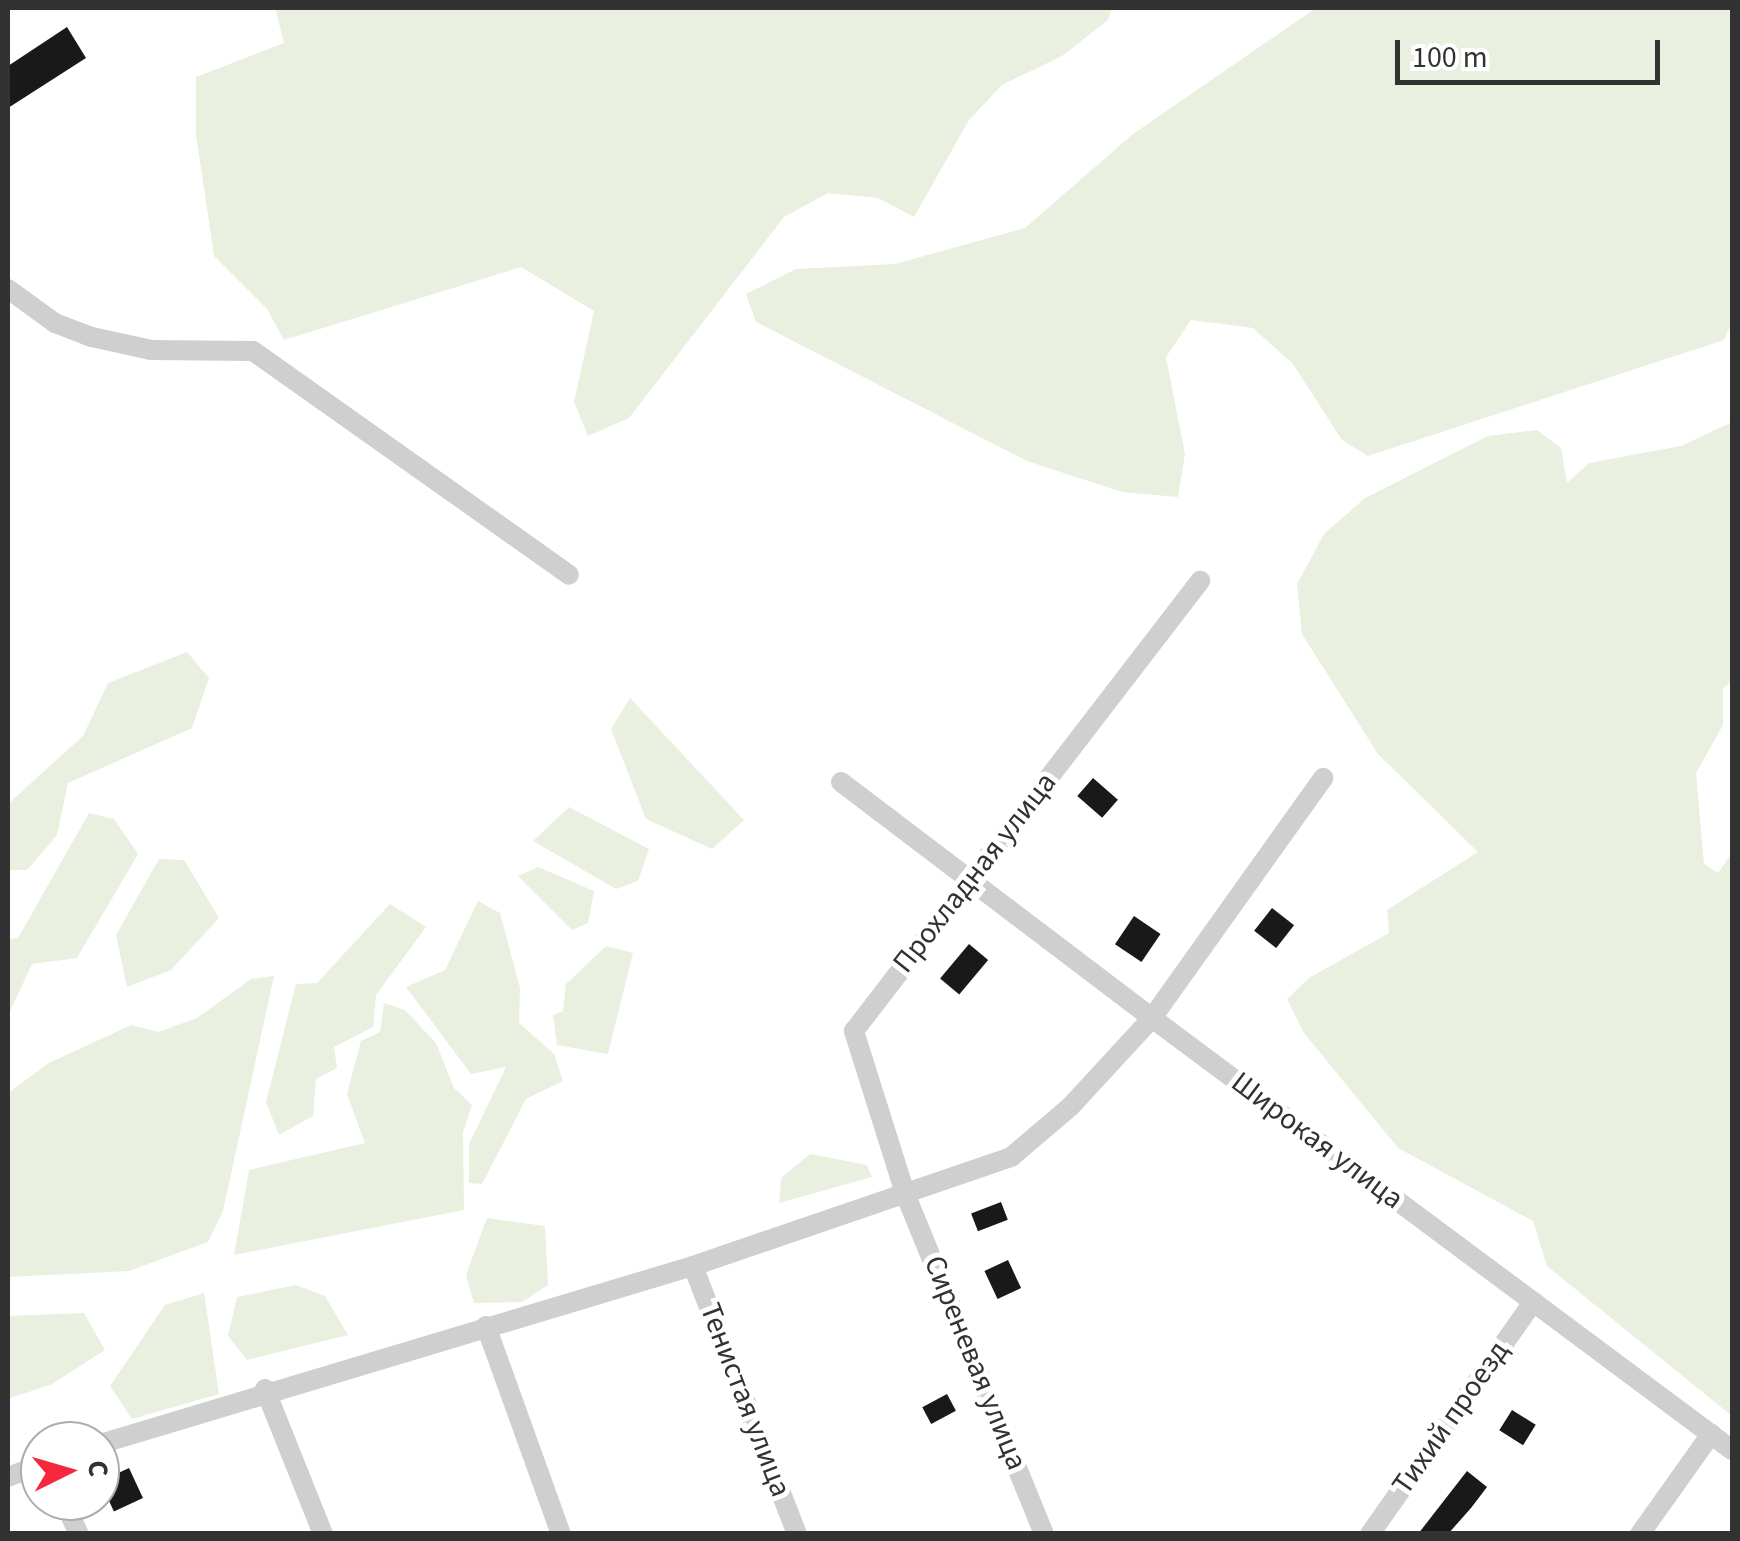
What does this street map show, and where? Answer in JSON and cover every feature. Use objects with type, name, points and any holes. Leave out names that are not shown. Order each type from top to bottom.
[{"type":"street","points":[[8,289],[55,323],[92,337],[151,350],[252,352],[570,575]]},
{"type":"street","name":"Прохладная улица","points":[[905,1192],[854,1031],[1200,581]]},
{"type":"street","points":[[120,1437],[266,1389],[693,1266],[1011,1157],[1070,1108],[1152,1018],[1323,778]]},
{"type":"street","name":"Широкая улица","points":[[840,782],[1732,1450]]},
{"type":"street","name":"Сиреневая улица","points":[[905,1192],[1044,1534]]},
{"type":"street","name":"Тенистая улица","points":[[693,1266],[797,1534]]},
{"type":"street","name":"Тихий проезд","points":[[1370,1534],[1533,1302]]},
{"type":"street","points":[[486,1326],[561,1534]]},
{"type":"street","points":[[266,1389],[323,1534]]},
{"type":"street","points":[[1640,1534],[1712,1434]]},
{"type":"green space","points":[[275,8],[1112,8],[1108,20],[1062,56],[1002,85],[969,120],[914,217],[878,198],[828,193],[784,217],[629,418],[588,436],[574,402],[594,311],[521,267],[284,340],[267,309],[214,256],[196,135],[196,77],[284,43]]},
{"type":"green space","points":[[1316,8],[1732,8],[1732,322],[1724,340],[1368,456],[1342,440],[1293,364],[1253,328],[1191,320],[1166,357],[1185,454],[1178,497],[1122,492],[1027,461],[756,322],[746,294],[796,269],[895,264],[1025,228],[1133,134]]},
{"type":"green space","points":[[1732,422],[1732,681],[1723,688],[1723,725],[1696,773],[1704,864],[1718,873],[1732,853],[1732,1416],[1547,1266],[1533,1221],[1398,1148],[1304,1033],[1287,999],[1309,978],[1389,933],[1387,910],[1478,852],[1378,754],[1302,634],[1297,584],[1324,534],[1365,498],[1488,436],[1537,430],[1561,448],[1567,483],[1589,463],[1681,446]]},
{"type":"green space","points":[[187,652],[209,678],[192,728],[68,783],[57,835],[27,870],[8,870],[8,804],[83,736],[108,683]]},
{"type":"green space","points":[[630,698],[744,820],[712,849],[646,819],[611,729]]},
{"type":"green space","points":[[569,807],[649,849],[638,881],[616,889],[533,841]]},
{"type":"green space","points":[[89,813],[114,819],[138,854],[77,958],[32,964],[8,1016],[8,939],[18,938]]},
{"type":"green space","points":[[159,859],[184,860],[219,918],[171,970],[127,987],[116,935]]},
{"type":"green space","points":[[538,867],[594,891],[588,923],[572,930],[518,876]]},
{"type":"green space","points":[[478,901],[500,913],[520,988],[519,1023],[554,1054],[563,1081],[526,1099],[482,1184],[469,1183],[469,1144],[506,1067],[471,1074],[406,987],[445,970]]},
{"type":"green space","points":[[390,904],[426,927],[376,995],[373,1027],[334,1047],[337,1068],[316,1079],[313,1116],[279,1135],[266,1102],[296,984],[317,983]]},
{"type":"green space","points":[[606,946],[633,953],[608,1054],[557,1045],[553,1015],[563,1011],[566,984]]},
{"type":"green space","points":[[274,976],[223,1211],[208,1242],[129,1271],[8,1277],[8,1093],[49,1063],[131,1025],[158,1032],[197,1018],[251,979]]},
{"type":"green space","points":[[384,1003],[405,1010],[436,1043],[454,1088],[472,1105],[463,1132],[464,1210],[234,1255],[249,1170],[365,1143],[347,1094],[361,1041],[380,1032]]},
{"type":"green space","points":[[810,1154],[867,1165],[872,1177],[779,1203],[781,1178]]},
{"type":"green space","points":[[487,1218],[545,1226],[548,1285],[522,1302],[474,1303],[466,1275]]},
{"type":"green space","points":[[296,1285],[325,1296],[348,1335],[247,1360],[228,1336],[237,1297]]},
{"type":"green space","points":[[204,1293],[219,1394],[132,1419],[110,1386],[165,1305]]},
{"type":"green space","points":[[84,1313],[105,1350],[52,1384],[8,1399],[8,1316]]},
{"type":"building","points":[[67,27],[86,58],[8,108],[8,66]]},
{"type":"building","points":[[1093,778],[1118,800],[1102,818],[1077,796]]},
{"type":"building","points":[[1272,908],[1294,925],[1276,948],[1254,931]]},
{"type":"building","points":[[1134,916],[1161,934],[1142,962],[1115,944]]},
{"type":"building","points":[[969,944],[988,960],[959,995],[940,978]]},
{"type":"building","points":[[1001,1202],[1008,1220],[978,1231],[971,1213]]},
{"type":"building","points":[[1008,1260],[1021,1288],[998,1299],[984,1271]]},
{"type":"building","points":[[947,1394],[956,1411],[931,1424],[922,1407]]},
{"type":"building","points":[[1512,1410],[1536,1425],[1523,1445],[1499,1430]]},
{"type":"building","points":[[129,1468],[143,1498],[120,1509],[120,1472]]},
{"type":"building","points":[[1467,1471],[1487,1487],[1471,1508],[1448,1534],[1418,1534]]}]
